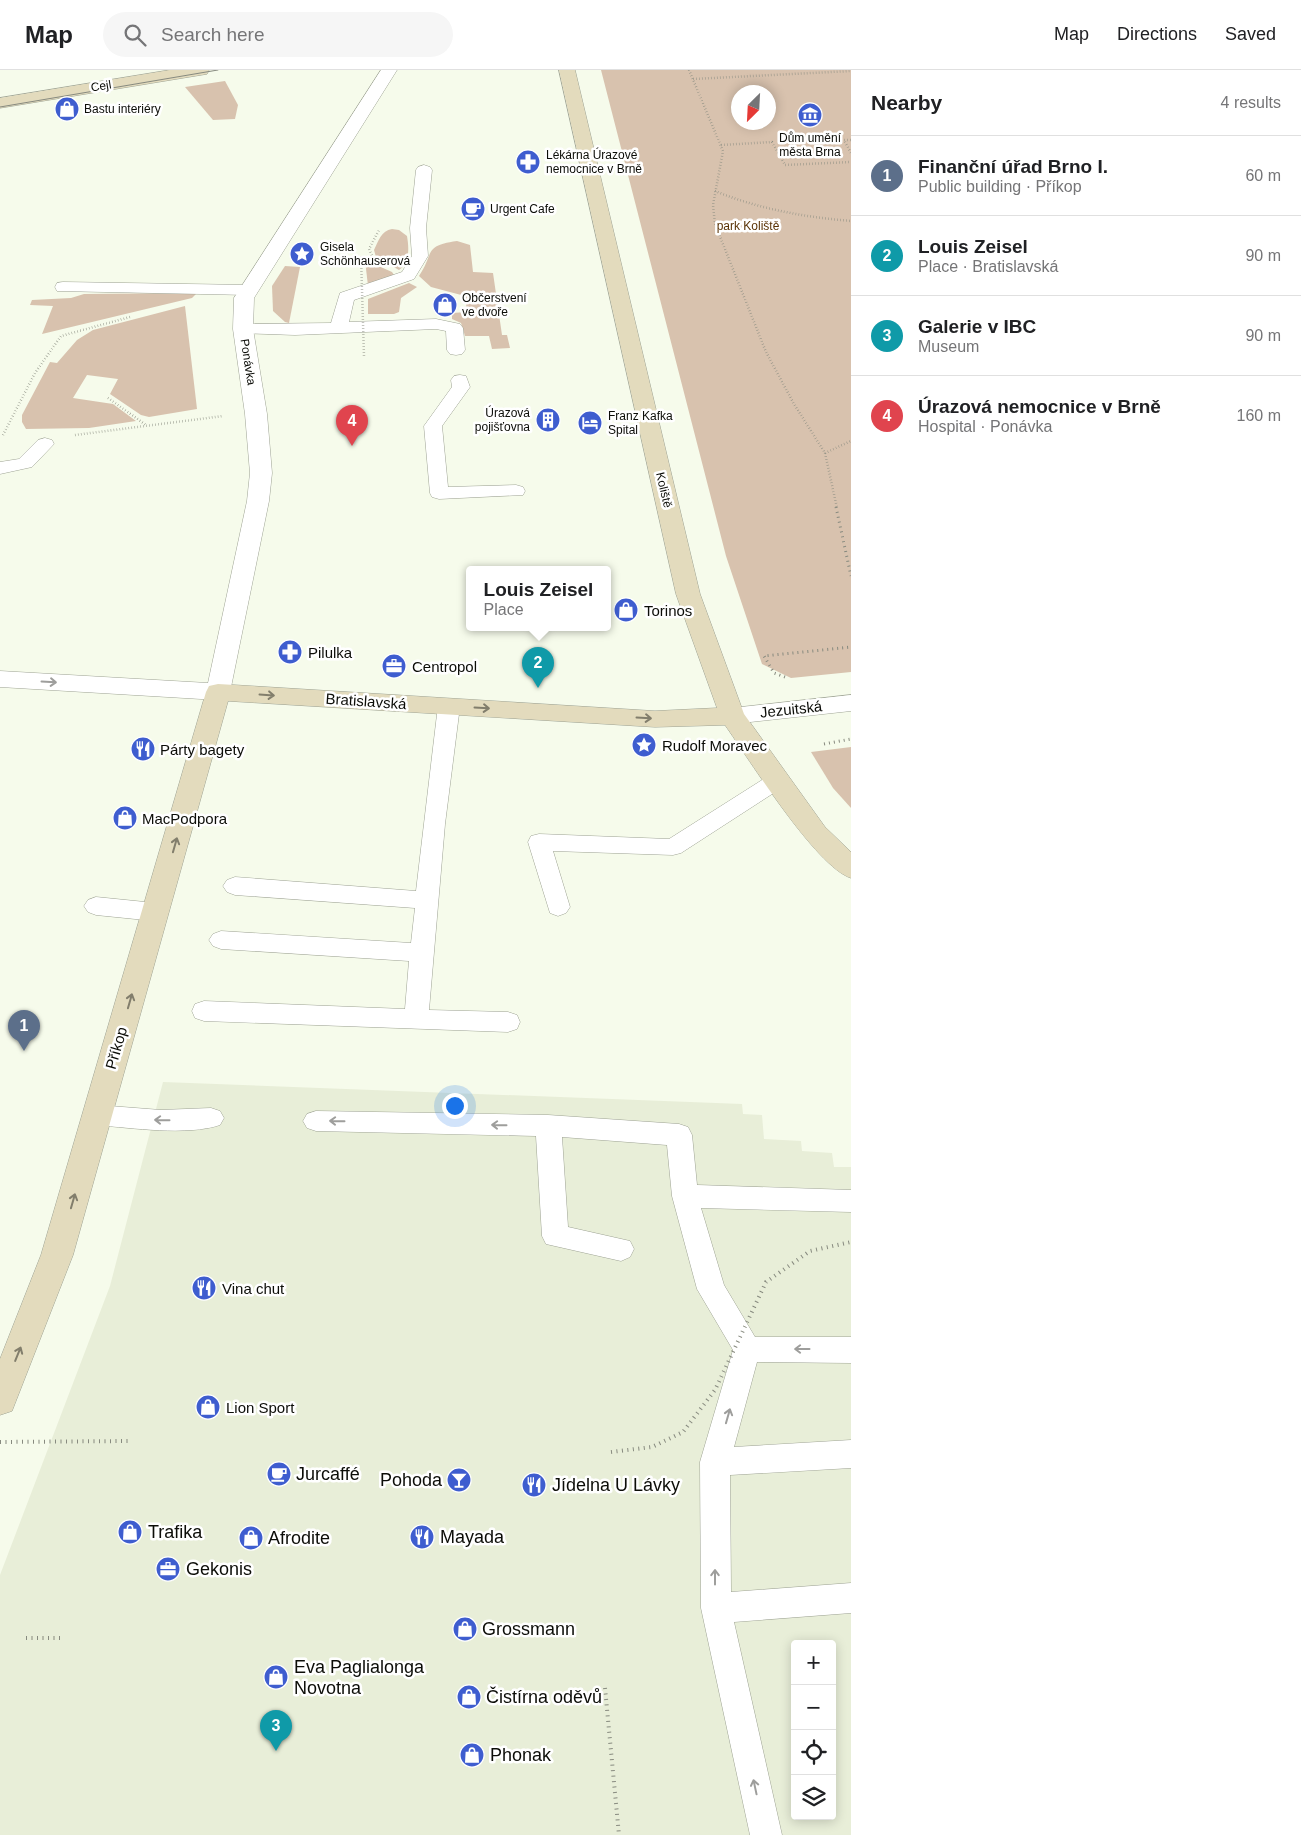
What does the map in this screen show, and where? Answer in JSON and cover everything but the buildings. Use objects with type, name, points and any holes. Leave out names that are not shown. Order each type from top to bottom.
[{"type":"street","name":"Cejl","points":[[0,103],[201,70]]},
{"type":"street","name":"Ponávka","points":[[218,692],[258,501],[261,473],[256,414],[243,329],[244,298],[389,70]]},
{"type":"street","name":"Koliště","points":[[567,70],[688,594],[732,716],[816,834],[851,868]]},
{"type":"street","name":"Bratislavská","points":[[0,679],[655,719],[732,716]]},
{"type":"street","name":"Příkop","points":[[0,1400],[57,1255],[218,692]]},
{"type":"street","name":"Jezuitská","points":[[732,716],[851,703]]},
{"type":"lane","points":[[339,328],[346,298],[408,275],[420,256],[418,228],[424,170]]},
{"type":"lane","points":[[63,287],[249,290]]},
{"type":"lane","points":[[243,329],[295,330],[436,324],[454,328],[456,350]]},
{"type":"lane","points":[[460,380],[461,388],[433,426],[439,494],[516,491]]},
{"type":"lane","points":[[0,468],[25,463],[46,444]]},
{"type":"lane","points":[[416,1019],[434,824],[449,706]]},
{"type":"lane","points":[[558,908],[539,842],[672,847],[778,780]]},
{"type":"lane","points":[[234,886],[427,900]]},
{"type":"lane","points":[[96,906],[155,912]]},
{"type":"lane","points":[[222,940],[422,953]]},
{"type":"lane","points":[[204,1011],[508,1022]]},
{"type":"lane","points":[[97,1115],[161,1120],[211,1118]]},
{"type":"lane","points":[[316,1120],[548,1126],[679,1135],[685,1196],[711,1290],[747,1349],[715,1462],[716,1608],[766,1835]]},
{"type":"lane","points":[[548,1126],[555,1236],[621,1249]]},
{"type":"lane","points":[[685,1196],[851,1200]]},
{"type":"lane","points":[[747,1349],[851,1350]]},
{"type":"lane","points":[[715,1462],[851,1454]]},
{"type":"lane","points":[[716,1608],[851,1598]]},
{"type":"path","points":[[689,70],[723,151],[715,191],[715,224],[766,352],[794,404],[825,453],[851,576]]},
{"type":"path","points":[[778,70],[781,74]]},
{"type":"path","points":[[693,78],[851,71]]},
{"type":"path","points":[[851,140],[844,140],[851,153]]},
{"type":"path","points":[[721,145],[772,142],[785,165],[851,162]]},
{"type":"path","points":[[715,191],[733,199],[776,210],[815,218],[851,221]]},
{"type":"path","points":[[361,256],[364,356]]},
{"type":"path","points":[[3,435],[35,373],[61,336],[136,316]]},
{"type":"path","points":[[108,398],[146,425]]},
{"type":"path","points":[[46,444],[55,435],[100,433],[218,416]]},
{"type":"path","points":[[825,453],[851,441]]},
{"type":"path","points":[[788,678],[774,673],[764,656],[851,647]]},
{"type":"path","points":[[824,744],[851,739]]},
{"type":"path","points":[[611,1452],[652,1448],[682,1432],[715,1390],[766,1282],[810,1251],[851,1242]]},
{"type":"path","points":[[0,1442],[130,1441]]},
{"type":"path","points":[[26,1638],[63,1638]]},
{"type":"path","points":[[605,1688],[619,1835]]},
{"type":"shaded area","points":[[163,1082],[742,1104],[743,1114],[762,1115],[764,1139],[801,1141],[802,1151],[832,1153],[834,1167],[851,1167],[851,1835],[0,1835],[0,1575],[110,1286]]},
{"type":"green space","name":"park Koliště","points":[[601,70],[851,70],[851,672],[791,678],[762,664],[726,556]]},
{"type":"green space","points":[[225,81],[238,105],[235,119],[213,120],[185,87]]},
{"type":"green space","points":[[392,229],[399,230],[407,236],[407,259],[399,270],[376,257],[374,250],[383,234]]},
{"type":"green space","points":[[457,241],[470,245],[473,272],[493,273],[502,335],[507,335],[510,348],[492,349],[489,336],[465,336],[461,323],[452,319],[452,313],[467,312],[465,296],[431,287],[419,276],[434,248]]},
{"type":"green space","points":[[365,260],[392,272],[394,275],[368,286]]},
{"type":"green space","points":[[285,266],[300,267],[289,323],[285,322],[273,311],[272,286]]},
{"type":"green space","points":[[409,283],[417,287],[401,298],[399,312],[394,314],[368,314],[368,299]]},
{"type":"green space","points":[[84,294],[196,294],[192,298],[42,334],[53,306],[30,305],[32,300],[71,298]]},
{"type":"green space","points":[[185,306],[197,409],[149,417],[141,415],[110,394],[118,379],[87,375],[73,398],[113,404],[136,421],[89,428],[26,429],[22,422],[22,415],[50,362],[57,363],[77,340],[93,330]]},
{"type":"green space","points":[[851,747],[851,808],[833,788],[811,752]]},
{"type":"tram line","points":[[0,107],[218,70]]},
{"type":"place","name":"Bastu interiéry","points":[[67,109]]},
{"type":"place","name":"Dům umění města Brna","points":[[810,115]]},
{"type":"place","name":"Lékárna Úrazové nemocnice v Brně","points":[[528,162]]},
{"type":"place","name":"Urgent Cafe","points":[[473,209]]},
{"type":"place","name":"Gisela Schönhauserová","points":[[302,254]]},
{"type":"place","name":"Občerstvení ve dvoře","points":[[445,305]]},
{"type":"place","name":"Úrazová pojišťovna","points":[[548,420]]},
{"type":"place","name":"Franz Kafka Spital","points":[[590,423]]},
{"type":"place","name":"Úrazová nemocnice v Brně","points":[[352,446]]},
{"type":"place","name":"Torinos","points":[[626,610]]},
{"type":"place","name":"Pilulka","points":[[290,652]]},
{"type":"place","name":"Centropol","points":[[394,666]]},
{"type":"place","name":"Louis Zeisel","points":[[538,688]]},
{"type":"place","name":"Rudolf Moravec","points":[[644,745]]},
{"type":"place","name":"Párty bagety","points":[[143,749]]},
{"type":"place","name":"MacPodpora","points":[[125,818]]},
{"type":"place","name":"Finanční úřad Brno I.","points":[[24,1051]]},
{"type":"place","name":"Vina chut","points":[[204,1288]]},
{"type":"place","name":"Lion Sport","points":[[208,1407]]},
{"type":"place","name":"Jurcaffé","points":[[279,1474]]},
{"type":"place","name":"Pohoda","points":[[459,1480]]},
{"type":"place","name":"Jídelna U Lávky","points":[[534,1485]]},
{"type":"place","name":"Trafika","points":[[130,1532]]},
{"type":"place","name":"Mayada","points":[[422,1537]]},
{"type":"place","name":"Afrodite","points":[[251,1538]]},
{"type":"place","name":"Gekonis","points":[[168,1569]]},
{"type":"place","name":"Grossmann","points":[[465,1629]]},
{"type":"place","name":"Eva Paglialonga Novotna","points":[[276,1677]]},
{"type":"place","name":"Čistírna oděvů","points":[[469,1697]]},
{"type":"place","name":"Galerie v IBC","points":[[276,1751]]},
{"type":"place","name":"Phonak","points":[[472,1755]]}]
